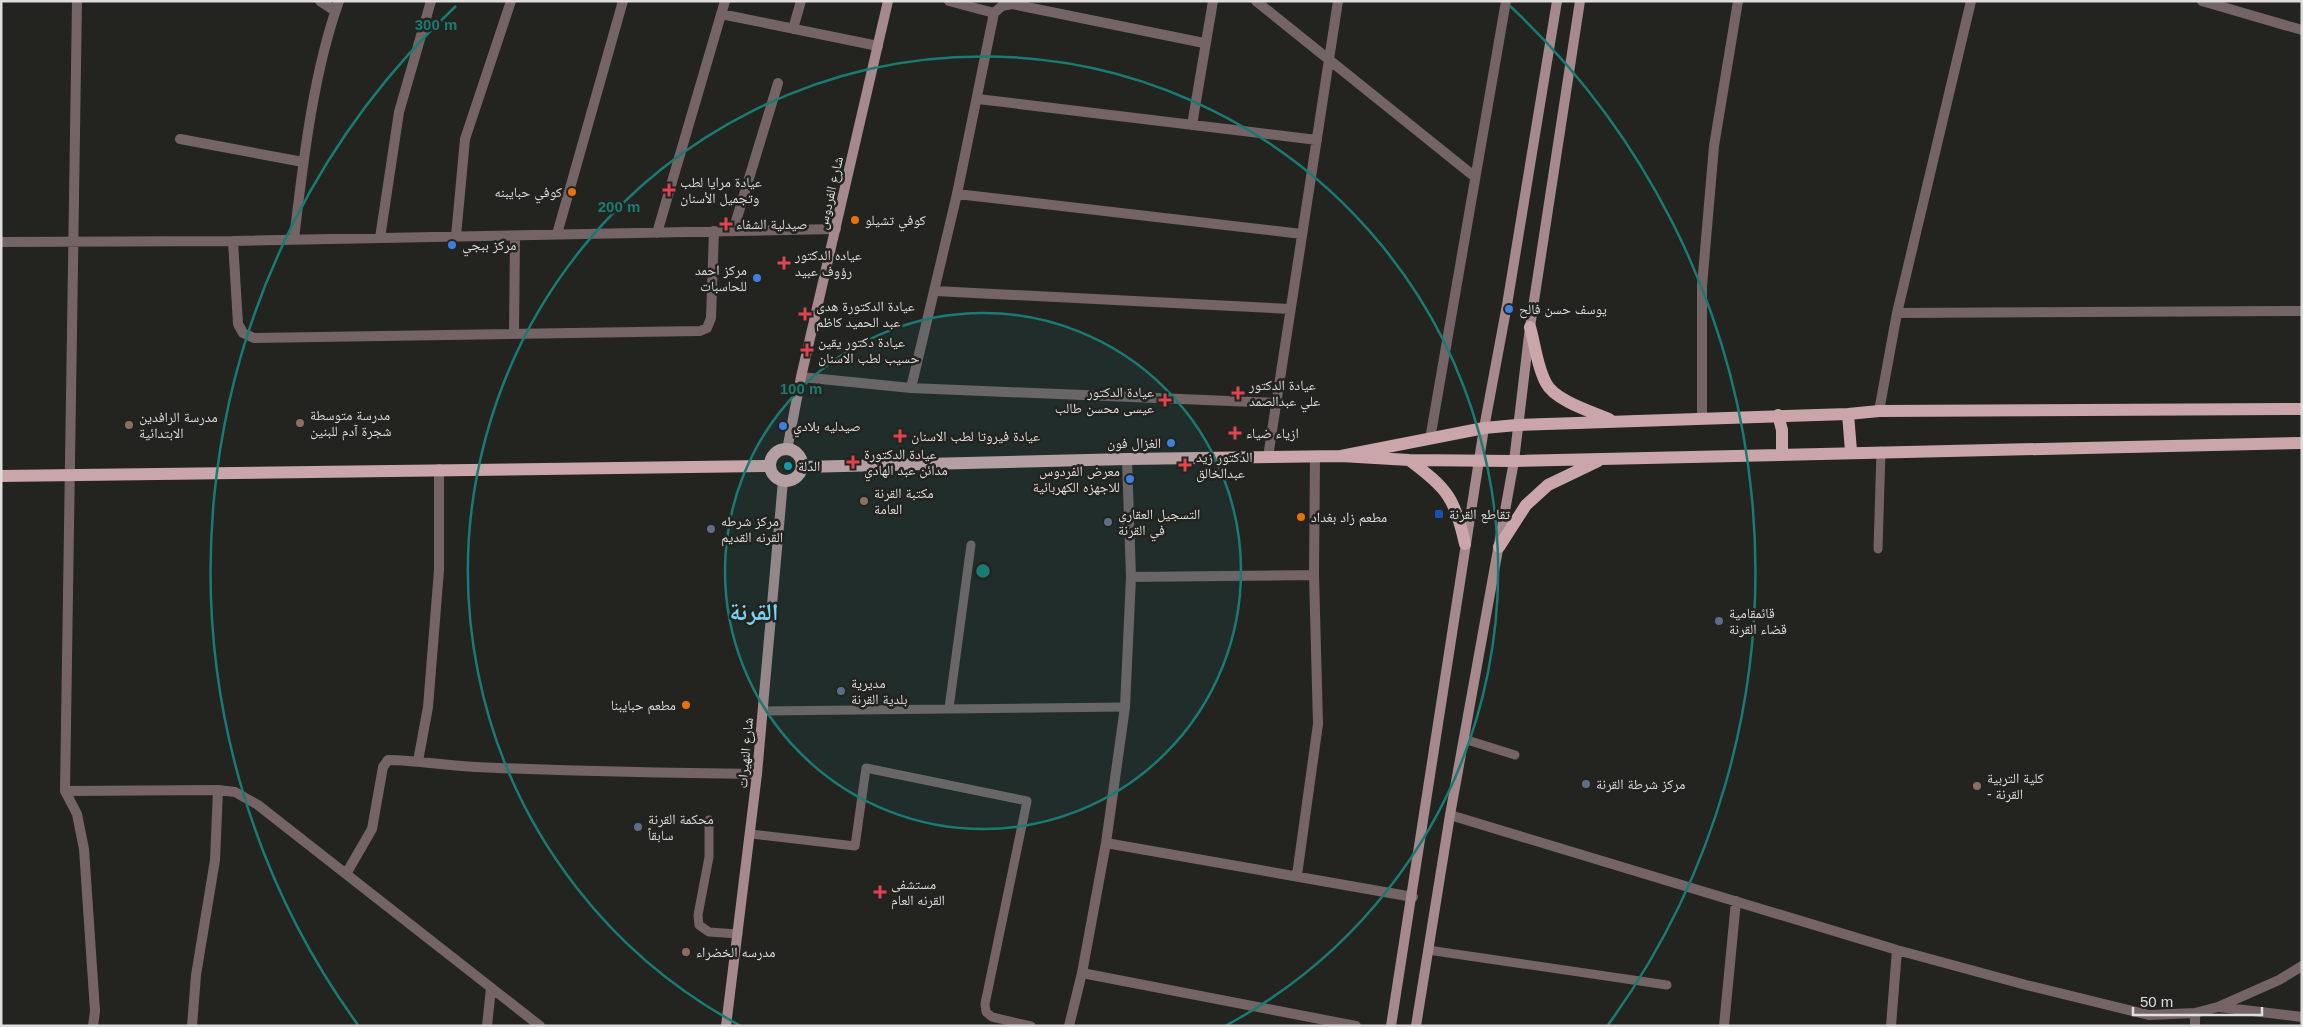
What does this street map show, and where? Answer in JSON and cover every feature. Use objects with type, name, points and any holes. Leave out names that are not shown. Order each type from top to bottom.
[{"type":"main road","name":"شارع الفردوس","points":[[787,450],[801,377],[888,1]]},
{"type":"main road","points":[[1391,1026],[1413,897],[1484,428],[1509,295],[1556,1]]},
{"type":"main road","points":[[1416,1026],[1450,815],[1514,461],[1530,326],[1580,1]]},
{"type":"main road","points":[[1530,326],[1546,384],[1550,389],[1565,400],[1614,421]]},
{"type":"main road","points":[[1341,456],[1484,428],[1517,425],[1848,414],[1879,411],[2302,409]]},
{"type":"main road","points":[[1848,414],[1851,452]]},
{"type":"main road","points":[[1778,415],[1782,430],[1782,456]]},
{"type":"main road","points":[[802,467],[1268,456],[1514,461],[1782,456],[1881,451],[2302,443]]},
{"type":"main road","points":[[787,450],[796,454],[802,462],[802,467],[797,477],[783,481],[774,476],[770,466],[777,452],[787,450]]},
{"type":"main road","points":[[1499,547],[1526,505],[1548,485],[1603,458]]},
{"type":"main road","points":[[1409,460],[1442,485],[1447,492],[1459,518],[1466,544]]},
{"type":"main road","points":[[1,476],[770,466]]},
{"type":"main road","name":"شارع النهيرات","points":[[726,1026],[751,834],[783,481]]},
{"type":"street","points":[[77,1],[74,241],[68,475],[65,791],[77,814],[84,849],[94,1011],[93,1026]]},
{"type":"street","points":[[294,239],[303,162],[337,6],[320,1]]},
{"type":"street","points":[[380,238],[399,112],[431,1]]},
{"type":"street","points":[[456,236],[465,139],[511,1]]},
{"type":"street","points":[[557,234],[623,1]]},
{"type":"street","points":[[657,232],[725,1]]},
{"type":"street","points":[[793,29],[801,1]]},
{"type":"street","points":[[949,1],[994,13]]},
{"type":"street","points":[[1192,125],[1204,44],[1213,1]]},
{"type":"street","points":[[1256,1],[1474,176]]},
{"type":"street","points":[[1268,456],[1338,1]]},
{"type":"street","points":[[1430,439],[1474,176],[1506,1]]},
{"type":"street","points":[[1702,418],[1702,286],[1712,165],[1738,1]]},
{"type":"street","points":[[1879,411],[1897,313],[1971,1]]},
{"type":"street","points":[[2202,1],[2302,30]]},
{"type":"street","points":[[911,388],[957,194],[978,99],[994,13],[1002,6],[1012,4],[1204,44]]},
{"type":"street","points":[[721,14],[878,46]]},
{"type":"street","points":[[732,231],[778,83]]},
{"type":"street","points":[[978,99],[1316,140]]},
{"type":"street","points":[[180,139],[303,162]]},
{"type":"street","points":[[957,194],[1302,234]]},
{"type":"street","points":[[1,242],[233,241],[836,229]]},
{"type":"street","points":[[233,241],[238,324],[243,333],[254,338],[700,331],[707,328],[711,318],[714,231]]},
{"type":"street","points":[[514,334],[515,236]]},
{"type":"street","points":[[935,290],[1290,309]]},
{"type":"street","points":[[1897,313],[2302,311]]},
{"type":"street","points":[[801,377],[911,388],[1276,403]]},
{"type":"street","points":[[1298,875],[1318,724],[1314,575],[1315,456]]},
{"type":"street","points":[[1069,1026],[1082,973],[1106,843],[1125,706],[1131,577],[1127,459]]},
{"type":"street","points":[[418,761],[428,707],[439,570],[439,469]]},
{"type":"street","points":[[1131,577],[1314,575]]},
{"type":"street","points":[[346,874],[372,829],[383,767],[388,760],[418,761],[456,767],[585,772],[757,774]]},
{"type":"street","points":[[65,791],[218,790],[235,792],[258,805],[540,1026]]},
{"type":"street","points":[[192,1026],[196,975],[215,860],[218,790]]},
{"type":"street","points":[[1450,815],[1897,950],[2026,985],[2150,1015],[2195,1013],[2218,1007],[2279,980],[2302,966]]},
{"type":"street","points":[[1106,843],[1298,875],[1413,897]]},
{"type":"street","points":[[1724,1026],[1736,901]]},
{"type":"street","points":[[1891,1026],[1897,950]]},
{"type":"street","points":[[1082,973],[1356,1026]]},
{"type":"street","points":[[486,1026],[492,988]]},
{"type":"street","points":[[2218,1007],[2302,1017]]},
{"type":"street","points":[[2194,1026],[2195,1013]]},
{"type":"lane","points":[[1878,550],[1881,451]]},
{"type":"lane","points":[[949,708],[970,545]]},
{"type":"lane","points":[[763,711],[1125,706]]},
{"type":"lane","points":[[1464,739],[1515,755]]},
{"type":"lane","points":[[751,834],[855,846],[866,768],[1027,801],[985,1004],[986,1012],[992,1017],[1031,1026]]},
{"type":"lane","points":[[709,820],[709,858],[698,914],[699,925],[709,932],[738,934]]},
{"type":"lane","points":[[1428,950],[1667,985]]},
{"type":"place","name":"عيادة مرايا لطب وتجميل الأسنان","points":[[669,190]]},
{"type":"place","name":"كوفي حبايبنه","points":[[572,192]]},
{"type":"place","name":"كوفي تشيلو","points":[[855,220]]},
{"type":"place","name":"صيدلية الشفاء","points":[[726,224]]},
{"type":"place","name":"مركز ببجي","points":[[452,245]]},
{"type":"place","name":"عياده الدكتور رؤوف عبيد","points":[[784,263]]},
{"type":"place","name":"مركز احمد للحاسبات","points":[[757,278]]},
{"type":"place","name":"يوسف حسن فالح","points":[[1509,309]]},
{"type":"place","name":"عيادة الدكتورة هدى عبد الحميد كاظم","points":[[805,314]]},
{"type":"place","name":"عيادة دكتور يقين حسيب لطب الاسنان","points":[[807,350]]},
{"type":"place","name":"عيادة الدكتور علي عبدالصمد","points":[[1238,393]]},
{"type":"place","name":"عيادة الدكتور عيسى محسن طالب","points":[[1165,400]]},
{"type":"place","name":"مدرسة متوسطة شجرة آدم للبنين","points":[[300,423]]},
{"type":"place","name":"مدرسة الرافدين الابتدائية","points":[[129,425]]},
{"type":"place","name":"صيدليه بلادي","points":[[783,426]]},
{"type":"place","name":"ازياء ضياء","points":[[1235,433]]},
{"type":"place","name":"عيادة فيروتا لطب الاسنان","points":[[900,436]]},
{"type":"place","name":"الغزال فون","points":[[1171,443]]},
{"type":"place","name":"عيادة الدكتورة مدائن عبد الهادي","points":[[853,462]]},
{"type":"place","name":"الدكتور زيد عبدالخالق","points":[[1185,465]]},
{"type":"place","name":"الدلة","points":[[788,466]]},
{"type":"place","name":"معرض الفردوس للاجهزه الكهربائية","points":[[1130,479]]},
{"type":"place","name":"مكتبة القرنة العامة","points":[[864,501]]},
{"type":"place","name":"تقاطع القرنة","points":[[1439,514]]},
{"type":"place","name":"مطعم زاد بغداد","points":[[1301,517]]},
{"type":"place","name":"التسجيل العقاري في القرنة","points":[[1108,522]]},
{"type":"place","name":"مركز شرطه القرنه القديم","points":[[711,529]]},
{"type":"place","name":"قائمقامية قضاء القرنة","points":[[1719,621]]},
{"type":"place","name":"مديرية بلدية القرنة","points":[[841,691]]},
{"type":"place","name":"مطعم حبايبنا","points":[[686,705]]},
{"type":"place","name":"مركز شرطة القرنة","points":[[1586,784]]},
{"type":"place","name":"كلية التربية - القرنة","points":[[1977,786]]},
{"type":"place","name":"محكمة القرنة سابقاً","points":[[638,827]]},
{"type":"place","name":"مستشفى القرنه العام","points":[[880,892]]},
{"type":"place","name":"مدرسه الخضراء","points":[[686,952]]},
{"type":"district","name":"القرنة","points":[[754,611]]}]
